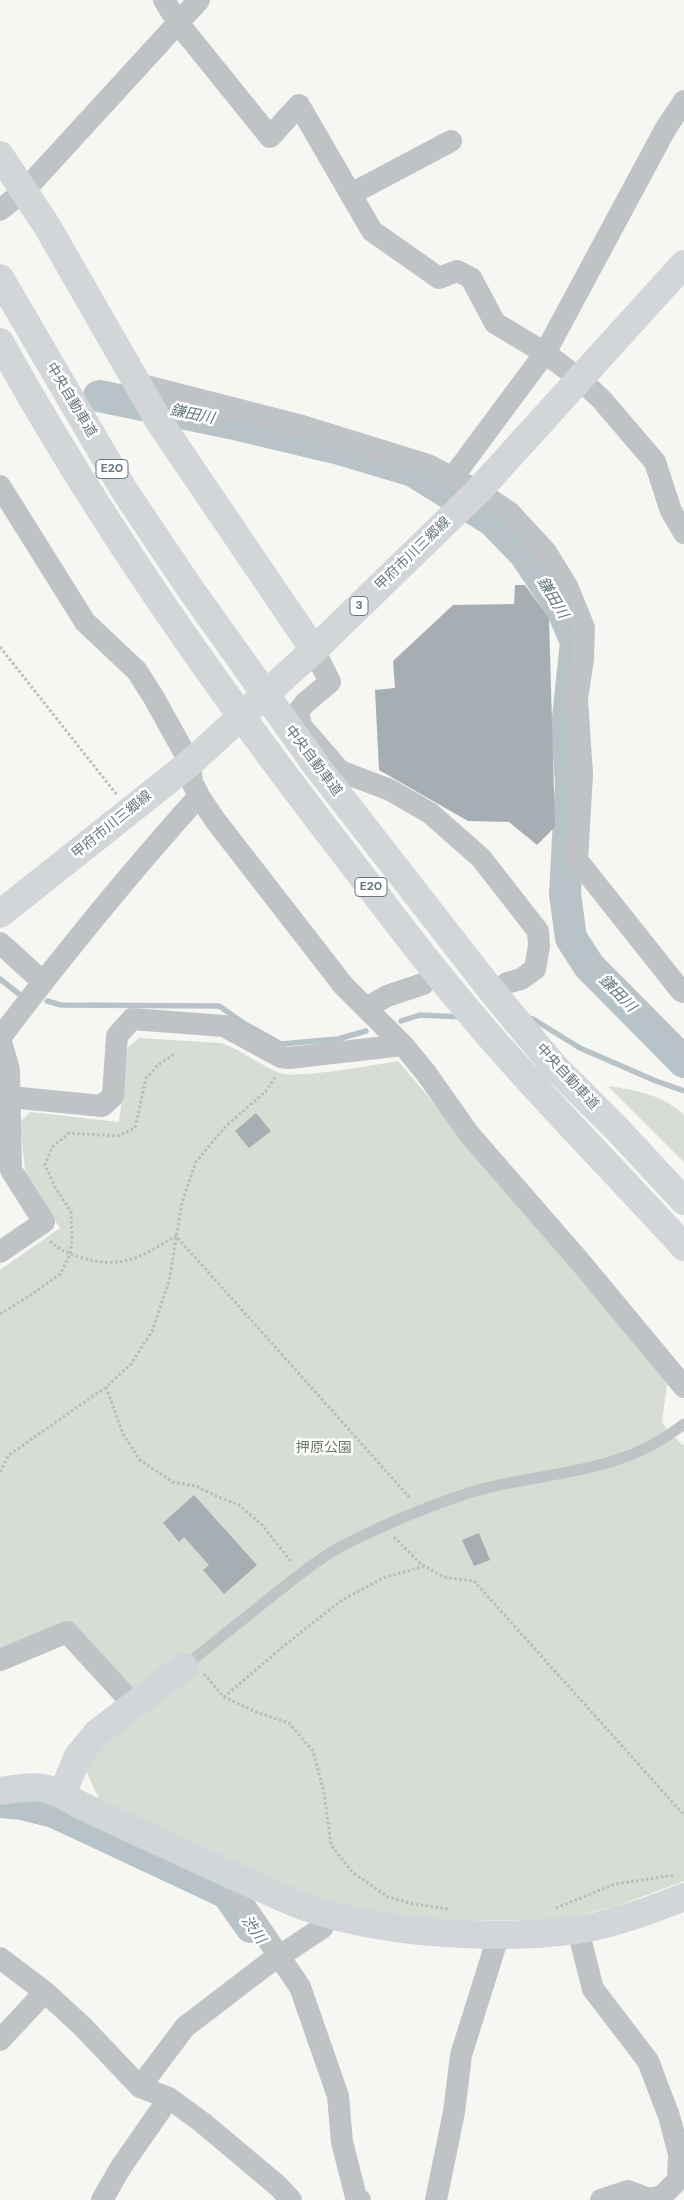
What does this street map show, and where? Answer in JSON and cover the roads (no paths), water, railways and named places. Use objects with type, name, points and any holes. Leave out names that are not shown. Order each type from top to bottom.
[{"type":"main road","points":[[0,156],[46,226],[160,424],[314,650]]},
{"type":"main road","name":"甲府市川三郷線","points":[[0,914],[190,763],[314,650],[478,491],[581,380],[684,264]]},
{"type":"main road","name":"中央自動車道","points":[[0,278],[124,490],[188,587],[332,787],[499,987],[564,1076],[618,1129],[684,1201]]},
{"type":"main road","name":"中央自動車道","points":[[0,342],[98,506],[157,598],[292,785],[450,989],[529,1079],[596,1150],[681,1251]]},
{"type":"main road","points":[[62,1794],[78,1756],[97,1733],[188,1664]]},
{"type":"main road","points":[[0,1792],[32,1786],[54,1790],[80,1805],[302,1906],[330,1915],[366,1923],[419,1930],[536,1934],[578,1930],[620,1919],[684,1897]]},
{"type":"street","points":[[164,0],[178,23],[270,137],[299,105],[372,231],[439,278],[457,271],[472,278],[495,323],[545,353],[581,380],[602,400],[655,462],[671,511],[684,533]]},
{"type":"street","points":[[0,210],[24,191],[200,0]]},
{"type":"street","points":[[453,477],[545,353],[666,128],[684,101]]},
{"type":"street","points":[[350,194],[451,141]]},
{"type":"street","points":[[138,385],[302,426],[428,465],[478,491],[509,512],[546,552],[567,586],[584,628],[583,659],[577,699],[582,774],[578,860],[681,991],[684,992]]},
{"type":"street","points":[[0,486],[85,622],[137,671],[190,763],[192,782],[215,820],[343,985],[403,1045],[426,1073],[469,1134],[582,1264],[684,1387]]},
{"type":"street","points":[[314,650],[330,682],[305,703],[298,712],[301,726],[340,771],[390,790],[430,813],[481,858],[538,931],[539,946],[535,970],[521,979],[499,987]]},
{"type":"street","points":[[0,1252],[44,1222],[12,1170],[10,1070],[0,1038],[139,863],[199,796]]},
{"type":"street","points":[[0,942],[43,982]]},
{"type":"street","points":[[366,1008],[387,996],[423,984]]},
{"type":"street","points":[[10,1097],[102,1106],[113,1096],[117,1036],[132,1019],[224,1026],[281,1057],[289,1058],[403,1045]]},
{"type":"street","points":[[0,1660],[67,1632],[134,1705]]},
{"type":"street","points":[[242,1879],[236,1893],[275,1960],[300,1987],[338,2096],[342,2142],[356,2197],[360,2200]]},
{"type":"street","points":[[140,2087],[185,2027],[275,1960],[322,1928],[330,1915]]},
{"type":"street","points":[[578,1930],[593,1988],[648,2061],[682,2153],[678,2180],[661,2198],[649,2199],[628,2191],[601,2200]]},
{"type":"street","points":[[436,2200],[454,2112],[460,2055],[500,1934]]},
{"type":"street","points":[[0,1958],[44,1992],[82,2026],[140,2087],[169,2098],[203,2123],[278,2186],[291,2200]]},
{"type":"street","points":[[0,2040],[44,1992]]},
{"type":"street","points":[[102,2200],[121,2167],[169,2098]]},
{"type":"lane","points":[[618,1129],[684,1192]]},
{"type":"lane","points":[[188,1664],[300,1574],[340,1548],[383,1527],[421,1510],[460,1496],[507,1484],[604,1465],[631,1456],[668,1436],[684,1424]]},
{"type":"waterway","name":"鎌田川","points":[[99,396],[230,423],[339,449],[413,471],[493,521],[524,553],[562,609],[576,642],[567,727],[571,783],[565,894],[571,938],[589,966],[684,1062]]},
{"type":"waterway","points":[[0,979],[19,994]]},
{"type":"waterway","points":[[47,1001],[61,1005],[219,1006],[245,1024],[281,1044],[338,1039],[366,1031]]},
{"type":"waterway","points":[[401,1021],[420,1015],[463,1017]]},
{"type":"waterway","points":[[525,1018],[533,1019],[580,1048],[684,1091]]},
{"type":"waterway","name":"渋川","points":[[0,1802],[22,1804],[54,1812],[227,1893],[251,1927]]},
{"type":"park label","name":"押原公園","points":[[324,1448]]}]
